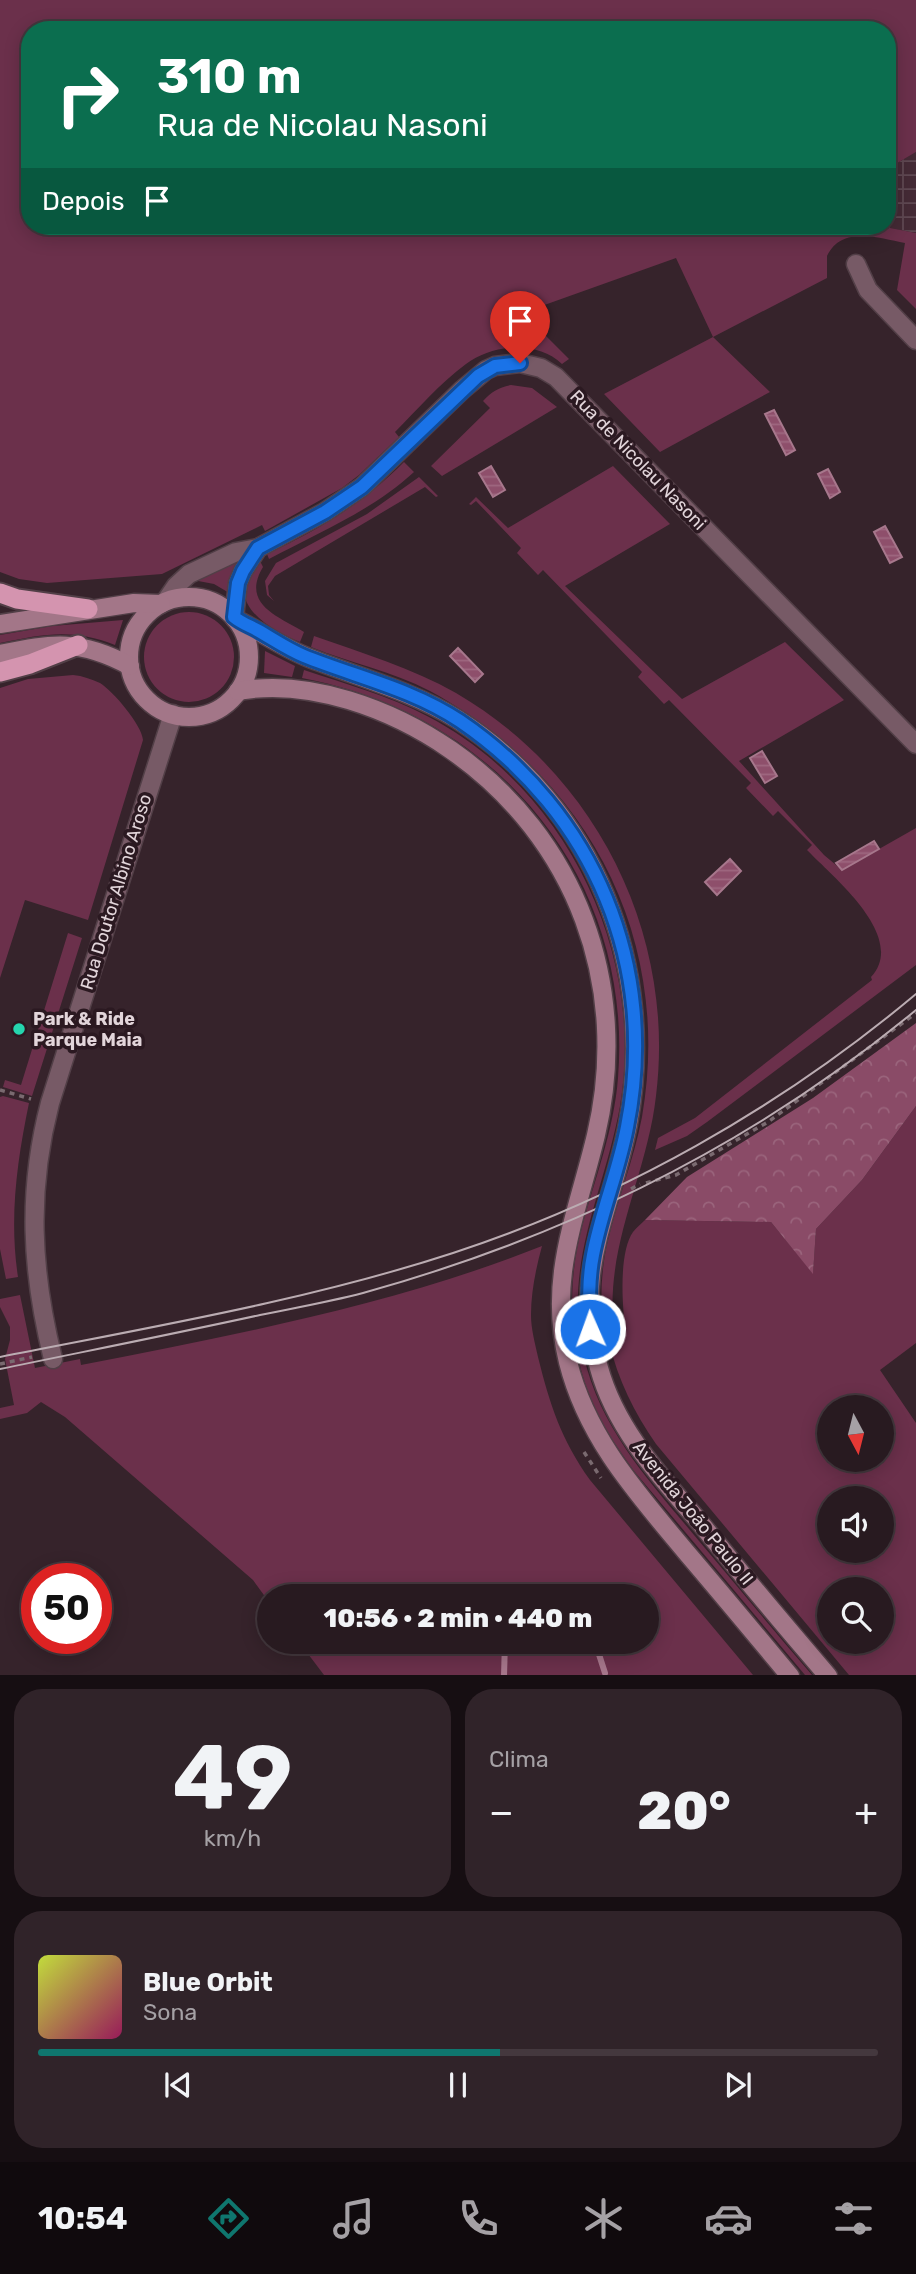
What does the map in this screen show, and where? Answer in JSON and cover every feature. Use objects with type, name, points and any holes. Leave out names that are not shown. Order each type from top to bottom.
[{"type":"highway","points":[[0,593],[18,599],[88,609]]},
{"type":"highway","points":[[0,671],[30,664],[78,645]]},
{"type":"main road","points":[[0,624],[134,603],[163,603],[185,597],[206,600],[224,608],[235,618],[247,642],[249,659],[246,676],[238,691],[225,705],[209,713],[191,716],[173,714],[147,700],[136,684],[130,666],[130,647],[135,630],[146,615],[163,603]]},
{"type":"main road","name":"Avenida João Paulo II","points":[[235,618],[303,655],[398,689],[457,719],[516,766],[546,798],[579,844],[606,897],[620,936],[633,995],[636,1035],[636,1070],[627,1130],[596,1241],[590,1275],[590,1329],[599,1371],[610,1400],[644,1457],[828,1675]]},
{"type":"main road","points":[[0,654],[50,646],[78,645],[99,650],[130,666]]},
{"type":"main road","name":"Avenida João Paulo II","points":[[238,691],[281,687],[338,698],[392,718],[430,736],[464,759],[500,790],[529,822],[561,869],[579,907],[595,952],[604,993],[608,1035],[607,1070],[601,1111],[561,1272],[561,1318],[574,1385],[595,1434],[629,1484],[790,1675]]},
{"type":"street","points":[[856,264],[868,290],[916,340]]},
{"type":"street","name":"Rua de Nicolau Nasoni","points":[[163,603],[189,574],[236,552],[258,548],[325,512],[362,487],[486,370],[495,366],[520,363],[541,368],[556,377],[916,744]]},
{"type":"street","points":[[235,618],[238,583],[258,548]]},
{"type":"street","name":"Rua Doutor Albino Aroso","points":[[53,1359],[38,1282],[34,1241],[35,1187],[41,1140],[50,1103],[173,714]]},
{"type":"path","points":[[646,1183],[676,1175],[768,1122],[916,1013]]},
{"type":"path","points":[[0,1090],[31,1099]]},
{"type":"path","points":[[0,1364],[32,1357]]},
{"type":"path","points":[[581,1446],[607,1485]]},
{"type":"shaded area","points":[[0,0],[916,0],[916,152],[896,164],[896,21],[21,21],[21,235],[896,235],[896,229],[916,233],[916,309],[897,290],[905,243],[872,237],[851,237],[834,246],[827,256],[827,278],[713,337],[676,258],[536,308],[526,316],[569,359],[562,364],[552,356],[528,348],[502,349],[477,357],[456,371],[429,396],[395,432],[399,437],[359,475],[342,488],[265,531],[262,525],[162,574],[47,583],[19,579],[0,572]]},
{"type":"shaded area","points":[[916,152],[916,233],[896,229],[896,164]]},
{"type":"shaded area","points":[[713,337],[770,392],[660,452],[604,394]]},
{"type":"shaded area","points":[[511,385],[532,388],[557,407],[442,476],[431,466],[490,408],[483,401],[499,389]]},
{"type":"shaded area","points":[[774,410],[795,450],[786,455],[765,414]]},
{"type":"shaded area","points":[[404,462],[414,472],[398,486],[344,520],[269,559],[267,554],[323,525],[356,503]]},
{"type":"shaded area","points":[[491,466],[505,490],[493,497],[479,473]]},
{"type":"shaded area","points":[[613,466],[670,524],[565,586],[682,699],[785,642],[844,700],[739,761],[824,855],[842,870],[916,828],[916,965],[707,1122],[687,1136],[655,1150],[658,1138],[695,1118],[872,980],[880,961],[880,944],[874,926],[863,909],[807,850],[812,845],[778,811],[773,816],[746,788],[751,783],[669,700],[664,704],[638,677],[642,672],[543,570],[538,575],[517,553],[521,548],[476,501],[469,504],[476,497],[508,528]]},
{"type":"shaded area","points":[[828,469],[840,492],[830,498],[818,474]]},
{"type":"shaded area","points":[[419,477],[438,496],[425,487],[275,576],[268,586],[269,595],[274,601],[267,595],[265,581],[276,563],[367,514]]},
{"type":"shaded area","points":[[885,526],[902,557],[890,563],[874,532]]},
{"type":"shaded area","points":[[245,555],[231,594],[214,584],[193,580]]},
{"type":"shaded area","points":[[259,559],[263,567],[257,580],[259,600],[273,614],[304,632],[300,642],[269,626],[251,610],[246,600],[244,590],[247,578]]},
{"type":"shaded area","points":[[189,612],[206,616],[221,625],[230,640],[234,657],[230,674],[221,689],[206,698],[189,702],[172,698],[157,689],[148,674],[144,657],[148,640],[157,625],[172,616]]},
{"type":"shaded area","points":[[123,620],[115,645],[85,636],[58,634],[0,643],[0,635],[52,626]]},
{"type":"shaded area","points":[[314,636],[439,684],[506,727],[550,768],[587,814],[616,865],[639,919],[653,977],[659,1036],[656,1096],[615,1269],[614,1329],[604,1340],[601,1302],[603,1265],[642,1117],[648,1051],[644,987],[630,926],[607,869],[575,816],[534,769],[486,727],[416,684],[311,647]]},
{"type":"shaded area","points":[[458,648],[483,674],[475,682],[450,656]]},
{"type":"shaded area","points":[[265,651],[295,666],[292,677],[264,673]]},
{"type":"shaded area","points":[[304,670],[398,702],[427,716],[476,747],[519,786],[556,831],[585,881],[607,934],[620,991],[625,1048],[620,1106],[582,1260],[578,1291],[584,1357],[603,1409],[630,1455],[812,1675],[805,1675],[634,1471],[613,1441],[586,1387],[575,1342],[572,1296],[577,1249],[616,1097],[617,1005],[603,936],[576,873],[539,816],[491,768],[435,728],[372,697],[302,678]]},
{"type":"shaded area","points":[[73,675],[100,683],[112,693],[132,717],[143,740],[88,920],[25,900],[0,978],[0,688],[28,679]]},
{"type":"shaded area","points":[[762,751],[777,776],[765,783],[750,758]]},
{"type":"shaded area","points":[[874,841],[879,849],[842,870],[836,863]]},
{"type":"shaded area","points":[[730,859],[741,871],[717,895],[705,882]]},
{"type":"shaded area","points":[[68,933],[82,938],[32,1096],[3,1087],[5,1080],[21,1085]]},
{"type":"shaded area","points":[[0,1097],[29,1103],[14,1211],[18,1277],[6,1279],[0,1249]]},
{"type":"shaded area","points":[[916,1106],[916,1343],[880,1370],[916,1423],[916,1675],[849,1675],[831,1654],[894,1654],[894,1577],[817,1577],[817,1637],[656,1444],[628,1395],[609,1342],[625,1326],[625,1252],[633,1232],[645,1220],[771,1222],[813,1273],[816,1229],[862,1180]]},
{"type":"shaded area","points":[[542,1246],[533,1289],[532,1326],[547,1391],[564,1436],[590,1480],[753,1675],[324,1675],[308,1654],[659,1654],[659,1584],[257,1586],[65,1417],[41,1402],[27,1413],[0,1419],[0,1408],[14,1405],[5,1359],[10,1327],[0,1307],[0,1299],[20,1295],[35,1368],[80,1359],[81,1365],[315,1316],[486,1267]]},
{"type":"green space","points":[[916,1023],[916,1106],[862,1180],[816,1229],[813,1274],[771,1222],[645,1220],[687,1177],[813,1098]]},
{"type":"waterway","points":[[504,1675],[505,1654]]},
{"type":"waterway","points":[[599,1654],[605,1673]]},
{"type":"tram line","points":[[0,1357],[285,1299],[398,1270],[516,1231],[637,1177],[754,1112],[864,1036],[916,994]]},
{"type":"tram line","points":[[0,1369],[350,1296],[438,1270],[512,1244],[654,1181],[723,1144],[790,1103],[916,1010]]},
{"type":"place","name":"Park & Ride Parque Maia","points":[[19,1029]]},
{"type":"route","points":[[520,363],[495,366],[486,370],[362,487],[325,512],[258,548],[238,583],[234,617],[303,655],[424,701],[480,735],[516,766],[546,798],[565,822],[598,879],[614,917],[628,969],[635,1015],[636,1070],[627,1130],[593,1254],[589,1291],[590,1329]]}]
